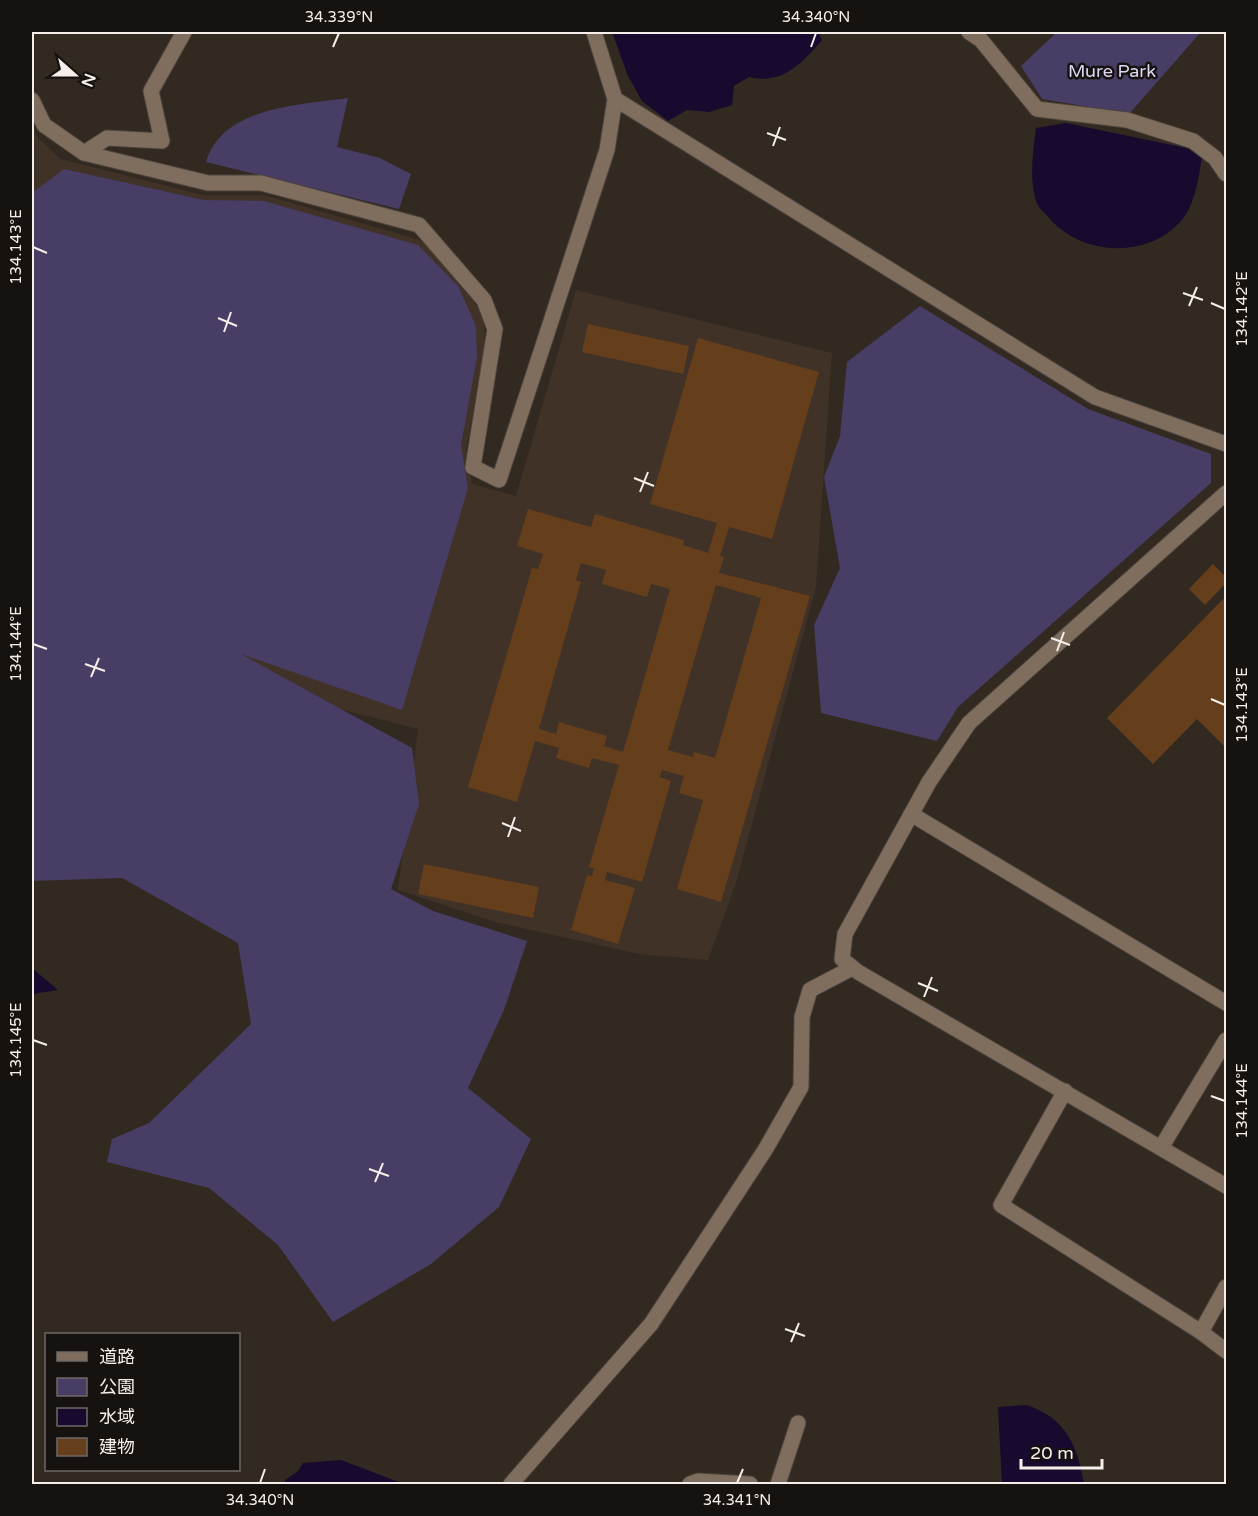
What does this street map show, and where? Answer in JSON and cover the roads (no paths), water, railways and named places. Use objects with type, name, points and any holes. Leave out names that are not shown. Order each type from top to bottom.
[{"type":"street","points":[[84,153],[107,138],[162,141],[151,91],[184,32]]},
{"type":"street","points":[[32,100],[44,124],[84,153],[208,183],[261,183],[419,225],[484,300],[495,328],[473,467],[499,480],[607,150],[615,99],[594,32]]},
{"type":"street","points":[[969,32],[981,40],[1037,108],[1127,120],[1193,141],[1215,158],[1227,174]]},
{"type":"street","points":[[615,99],[1095,397],[1227,444]]},
{"type":"street","points":[[1227,493],[969,723],[929,782],[845,933],[842,959],[852,968],[1162,1146],[1227,1186]]},
{"type":"street","points":[[911,814],[1227,1004]]},
{"type":"street","points":[[511,1485],[651,1324],[765,1150],[801,1087],[802,1017],[810,990],[852,968]]},
{"type":"street","points":[[1162,1146],[1227,1040]]},
{"type":"street","points":[[1065,1091],[1001,1204],[1227,1351]]},
{"type":"street","points":[[1201,1332],[1227,1287]]},
{"type":"street","points":[[778,1485],[798,1423]]},
{"type":"street","points":[[690,1485],[698,1481],[750,1485]]},
{"type":"water","points":[[612,32],[818,32],[822,40],[799,64],[782,75],[761,79],[749,77],[734,86],[732,105],[709,112],[687,110],[668,121],[642,101],[628,76]]},
{"type":"water","points":[[1066,123],[1186,148],[1202,156],[1198,181],[1186,215],[1167,233],[1151,242],[1133,247],[1097,246],[1063,231],[1037,204],[1032,164],[1036,128]]},
{"type":"water","points":[[33,969],[58,990],[32,994]]},
{"type":"water","points":[[1026,1405],[1051,1417],[1060,1425],[1078,1457],[1084,1484],[1002,1484],[998,1407]]},
{"type":"water","points":[[341,1460],[404,1484],[285,1484],[285,1480],[298,1471],[303,1463]]},
{"type":"park label","name":"Mure Park","points":[[1112,71]]}]
